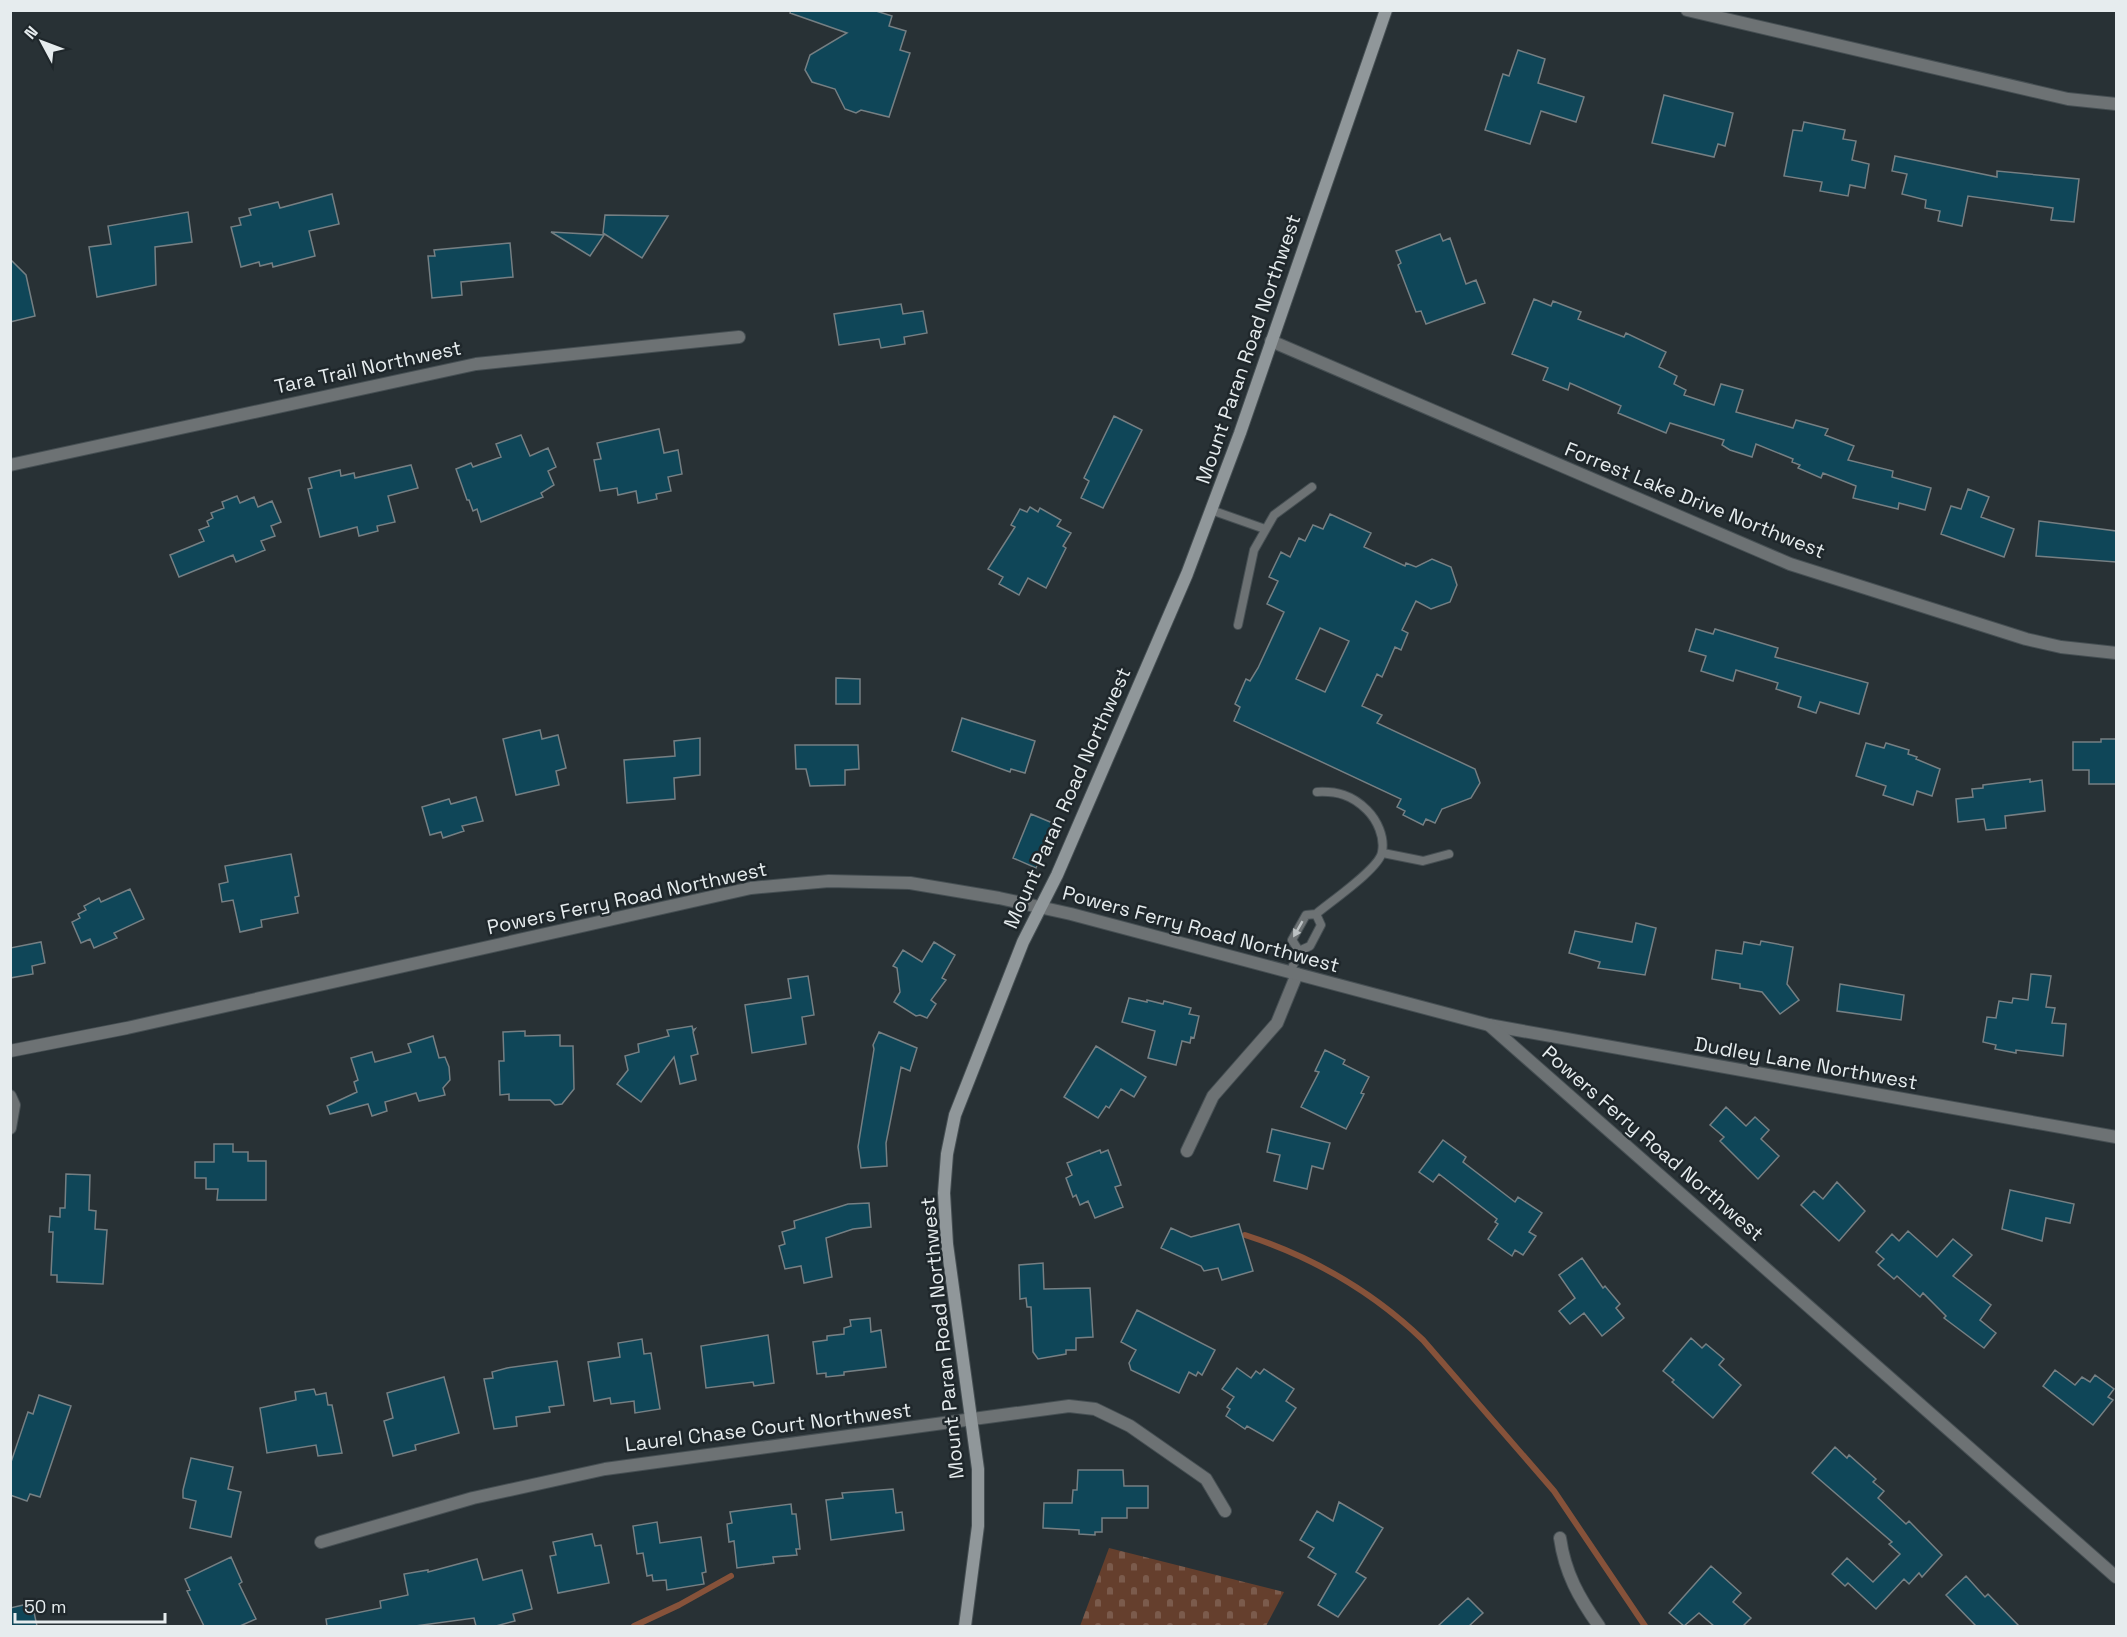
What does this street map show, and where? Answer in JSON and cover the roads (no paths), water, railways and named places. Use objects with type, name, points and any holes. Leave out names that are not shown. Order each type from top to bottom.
[{"type":"main road","name":"Mount Paran Road Northwest","points":[[965,1626],[978,1526],[978,1469],[947,1244],[944,1193],[947,1154],[955,1115],[968,1077],[1023,942],[1128,714],[1211,510],[1386,10]]},
{"type":"street","points":[[1687,10],[2068,99],[2116,104]]},
{"type":"street","name":"Tara Trail Northwest","points":[[10,465],[476,364],[739,337]]},
{"type":"street","name":"Forrest Lake Drive Northwest","points":[[1271,341],[1790,564],[2026,639],[2061,647],[2116,653]]},
{"type":"street","name":"Powers Ferry Road Northwest","points":[[10,1051],[139,1026],[751,888],[829,880],[910,883],[1041,907],[1489,1025],[2116,1577]]},
{"type":"street","points":[[1187,1151],[1213,1096],[1276,1023],[1294,974]]},
{"type":"street","name":"Dudley Lane Northwest","points":[[1489,1025],[2116,1137]]},
{"type":"street","points":[[10,1096],[14,1105],[10,1128]]},
{"type":"street","name":"Laurel Chase Court Northwest","points":[[321,1542],[473,1498],[605,1469],[1069,1406],[1104,1412],[1130,1426],[1206,1479],[1225,1511]]},
{"type":"street","points":[[1560,1538],[1563,1560],[1574,1589],[1599,1626]]},
{"type":"lane","points":[[1238,625],[1254,550],[1265,529],[1274,515],[1312,487]]},
{"type":"lane","points":[[1211,510],[1265,529]]},
{"type":"lane","points":[[1299,951],[1292,940],[1306,915],[1316,914],[1372,868],[1383,853],[1380,830],[1360,803],[1349,796],[1317,792]]},
{"type":"lane","points":[[1383,853],[1423,861],[1449,854]]},
{"type":"lane","points":[[1294,974],[1299,951],[1313,941],[1321,925],[1316,914]]},
{"type":"waterway","points":[[1245,1235],[1294,1254],[1340,1277],[1383,1306],[1423,1340],[1554,1491],[1645,1626]]},
{"type":"waterway","points":[[634,1626],[679,1605],[731,1576]]}]
